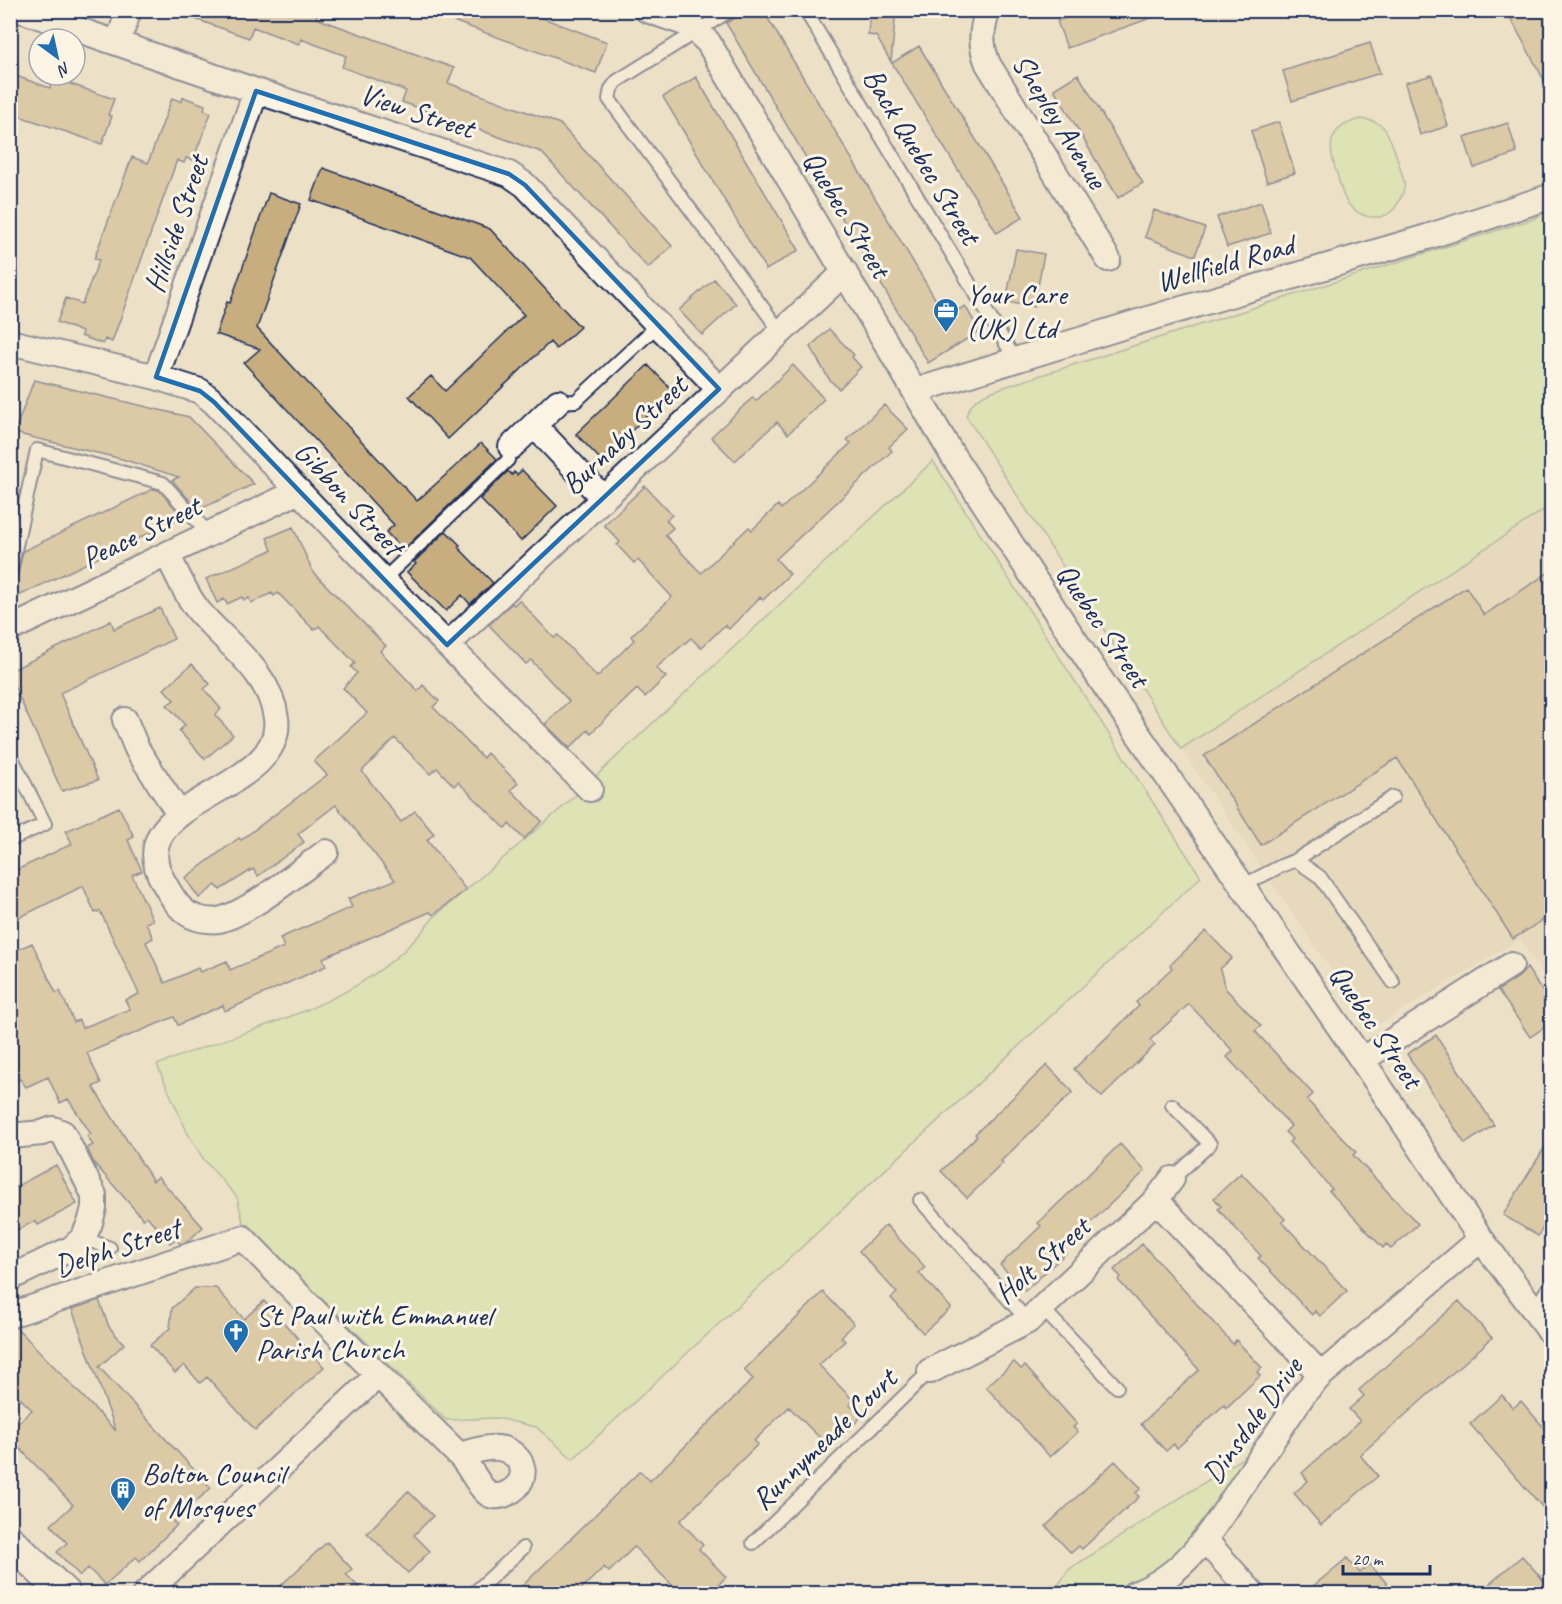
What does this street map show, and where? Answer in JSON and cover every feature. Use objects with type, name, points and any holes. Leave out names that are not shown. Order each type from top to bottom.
[{"type":"street","name":"View Street","points":[[21,10],[256,91],[509,174],[525,185],[719,388]]},
{"type":"street","points":[[118,42],[129,10]]},
{"type":"street","points":[[646,10],[685,23],[697,31]]},
{"type":"street","name":"Shepley Avenue","points":[[988,10],[981,36],[982,50],[988,64],[1108,259]]},
{"type":"street","name":"Quebec Street","points":[[697,31],[708,42],[953,456],[1105,686],[1362,1060],[1481,1239],[1545,1325]]},
{"type":"street","name":"Hillside Street","points":[[156,377],[256,91]]},
{"type":"street","name":"Wellfield Road","points":[[915,391],[1427,237],[1551,196]]},
{"type":"street","name":"Burnaby Street","points":[[447,645],[844,272]]},
{"type":"street","name":"Gibbon Street","points":[[10,342],[156,377],[200,391],[214,402],[447,645],[590,789]]},
{"type":"street","points":[[511,447],[558,402]]},
{"type":"street","points":[[534,425],[603,498]]},
{"type":"street","name":"Peace Street","points":[[10,629],[299,491]]},
{"type":"street","points":[[167,554],[198,610],[245,659],[264,683],[273,702],[277,719],[276,733],[262,758],[237,779],[179,814],[165,826],[158,839],[155,854],[160,877],[182,909],[196,918],[216,921],[231,916],[288,880],[326,852]]},
{"type":"street","points":[[125,720],[137,749],[179,814]]},
{"type":"street","points":[[1362,1060],[1511,965]]},
{"type":"street","points":[[10,1136],[42,1133],[53,1129],[63,1133],[94,1195],[94,1209],[83,1238],[72,1248],[10,1278]]},
{"type":"street","name":"Holt Street","points":[[930,1371],[1035,1314],[1156,1200],[1172,1179]]},
{"type":"street","points":[[1156,1200],[1322,1375]]},
{"type":"street","name":"Delph Street","points":[[10,1315],[243,1238],[377,1376]]},
{"type":"street","name":"Dinsdale Drive","points":[[1134,1593],[1158,1582],[1183,1563],[1205,1539],[1305,1392],[1481,1239]]},
{"type":"street","points":[[1545,1325],[1551,1293]]},
{"type":"street","points":[[145,1593],[377,1376],[459,1455]]},
{"type":"street","points":[[1205,1539],[1253,1593]]},
{"type":"street","points":[[10,1541],[65,1593]]},
{"type":"lane","points":[[732,10],[617,81],[611,89],[609,99],[780,331]]},
{"type":"lane","name":"Back Quebec Street","points":[[805,10],[1015,360]]},
{"type":"lane","points":[[558,402],[576,401],[658,325]]},
{"type":"lane","points":[[383,579],[508,460],[511,447]]},
{"type":"lane","points":[[10,573],[37,450],[162,483],[209,534]]},
{"type":"lane","points":[[10,754],[45,824],[10,840]]},
{"type":"lane","points":[[1242,886],[1296,860],[1393,797]]},
{"type":"lane","points":[[1296,860],[1320,877],[1393,982]]},
{"type":"lane","points":[[1172,1105],[1210,1144],[1172,1179]]},
{"type":"lane","points":[[920,1200],[1035,1314],[1117,1388]]},
{"type":"lane","points":[[83,1238],[110,1248]]},
{"type":"lane","name":"Runnymeade Court","points":[[753,1543],[930,1371]]},
{"type":"lane","points":[[473,1593],[522,1548]]},
{"type":"highlighted area","points":[[256,91],[509,174],[525,185],[719,389],[447,645],[214,402],[200,391],[156,377]]},
{"type":"shaded area","points":[[1551,505],[1551,986],[1520,939],[1371,1029],[1181,749]]},
{"type":"green space","points":[[1361,119],[1377,123],[1385,130],[1395,152],[1404,182],[1403,193],[1396,207],[1383,216],[1369,217],[1354,210],[1348,204],[1341,190],[1334,164],[1332,139],[1342,127]]},
{"type":"green space","points":[[1551,209],[1551,505],[1181,749],[966,416],[973,403],[989,392],[1533,219]]},
{"type":"green space","points":[[933,461],[1201,877],[573,1459],[536,1427],[497,1418],[446,1420],[243,1222],[237,1197],[204,1160],[188,1134],[157,1065],[307,1010],[376,973],[406,948],[433,918],[564,806]]},
{"type":"green space","points":[[1272,1439],[1183,1563],[1130,1594],[1054,1592],[1068,1570]]},
{"type":"building","points":[[182,10],[319,10],[316,18],[454,68],[448,83],[560,124],[672,246],[648,268],[541,152],[402,102],[406,91],[342,67],[346,56],[301,39],[299,44],[253,27],[249,38],[181,14]]},
{"type":"building","points":[[432,10],[521,10],[607,42],[596,73],[431,13]]},
{"type":"building","points":[[748,10],[763,10],[946,317],[965,306],[980,331],[928,363],[726,23]]},
{"type":"building","points":[[870,10],[896,10],[891,62],[876,36],[868,35]]},
{"type":"building","points":[[1087,10],[1162,10],[1162,14],[1067,48],[1057,21]]},
{"type":"building","points":[[1506,10],[1551,10],[1551,93]]},
{"type":"building","points":[[1370,43],[1380,73],[1292,101],[1283,71]]},
{"type":"building","points":[[919,46],[1023,217],[997,233],[892,63]]},
{"type":"building","points":[[10,74],[27,80],[27,87],[79,87],[114,99],[108,115],[112,116],[102,144],[10,113]]},
{"type":"building","points":[[1078,74],[1143,183],[1118,198],[1054,89]]},
{"type":"building","points":[[1432,75],[1448,126],[1420,135],[1405,83]]},
{"type":"building","points":[[696,77],[799,250],[766,270],[663,97]]},
{"type":"building","points":[[183,97],[205,105],[204,110],[211,113],[193,160],[186,158],[184,163],[177,160],[112,342],[105,339],[103,344],[81,336],[82,332],[57,322],[66,298],[82,304],[99,260],[94,259],[132,157],[148,163],[172,98],[182,102]]},
{"type":"building","points":[[1279,122],[1295,173],[1267,182],[1251,131]]},
{"type":"building","points":[[1508,123],[1517,153],[1474,168],[1464,137]]},
{"type":"building","points":[[323,168],[490,229],[580,327],[556,349],[550,342],[448,439],[409,396],[431,376],[445,391],[524,315],[470,257],[311,200]]},
{"type":"building","points":[[269,193],[301,204],[257,328],[417,501],[481,443],[497,459],[403,550],[386,532],[394,525],[244,363],[260,349],[216,334],[227,302],[230,303]]},
{"type":"building","points":[[1261,202],[1271,233],[1227,247],[1217,217]]},
{"type":"building","points":[[1154,210],[1205,228],[1195,256],[1145,237]]},
{"type":"building","points":[[1016,249],[1044,254],[1034,307],[1006,302]]},
{"type":"building","points":[[714,279],[736,304],[702,335],[679,310]]},
{"type":"building","points":[[829,329],[854,355],[852,357],[861,367],[839,389],[829,379],[810,347]]},
{"type":"building","points":[[648,365],[673,391],[601,460],[576,434]]},
{"type":"building","points":[[793,365],[824,399],[788,434],[777,422],[735,461],[711,437],[753,397],[756,401]]},
{"type":"building","points":[[34,380],[189,417],[254,484],[198,510],[172,480],[179,477],[122,459],[14,433]]},
{"type":"building","points":[[884,405],[908,429],[889,447],[892,451],[776,559],[790,574],[763,600],[760,597],[729,629],[725,625],[701,648],[691,638],[656,668],[666,677],[645,697],[637,689],[591,733],[588,730],[570,748],[545,724],[569,701],[531,660],[526,664],[489,625],[512,603],[514,605],[519,600],[554,638],[558,635],[597,677],[634,640],[631,636],[672,597],[638,560],[634,563],[617,545],[620,542],[604,525],[645,486],[672,515],[666,520],[673,528],[665,535],[701,573],[749,527],[752,530],[778,505],[781,509],[851,443],[847,440]]},
{"type":"building","points":[[522,470],[557,506],[521,541],[480,499],[508,471],[512,475],[514,472],[517,475]]},
{"type":"building","points":[[153,489],[159,490],[183,517],[10,600],[10,581],[16,579],[18,575],[23,551]]},
{"type":"building","points":[[293,527],[313,572],[386,646],[380,651],[418,691],[423,685],[439,701],[433,707],[483,758],[487,753],[518,783],[511,790],[542,821],[524,839],[509,824],[505,828],[458,782],[454,786],[437,768],[430,774],[395,738],[362,771],[401,822],[415,811],[434,834],[427,840],[466,890],[433,915],[430,912],[323,958],[326,966],[225,1011],[223,1005],[178,1025],[174,1017],[87,1053],[101,1083],[93,1087],[153,1181],[158,1177],[203,1227],[187,1242],[180,1244],[176,1239],[170,1243],[147,1216],[143,1219],[94,1163],[87,1148],[93,1145],[87,1136],[91,1134],[68,1099],[60,1103],[48,1077],[26,1087],[20,1079],[10,1086],[10,953],[32,943],[56,993],[60,991],[74,1022],[79,1020],[82,1028],[130,1009],[125,1000],[139,994],[100,911],[95,913],[83,886],[10,922],[10,873],[72,844],[66,831],[119,807],[134,837],[128,840],[142,871],[132,875],[153,920],[146,923],[153,938],[146,942],[165,983],[198,968],[200,972],[227,961],[230,970],[284,947],[280,938],[352,907],[348,899],[395,880],[336,805],[298,834],[304,842],[258,876],[253,869],[220,890],[216,885],[199,898],[185,878],[239,838],[241,840],[327,775],[314,761],[367,713],[343,688],[357,673],[351,667],[355,663],[319,626],[314,630],[278,593],[274,596],[272,593],[251,603],[249,598],[244,600],[242,597],[227,604],[224,599],[217,603],[206,579],[272,550],[267,538]]},
{"type":"building","points":[[446,531],[460,545],[458,547],[493,583],[470,604],[462,595],[446,611],[407,572],[416,564],[414,562]]},
{"type":"building","points":[[1551,571],[1551,915],[1513,939],[1397,758],[1261,845],[1204,756],[1466,587],[1484,615]]},
{"type":"building","points":[[160,608],[174,639],[60,693],[98,780],[62,791],[10,677],[10,671],[111,621],[114,629]]},
{"type":"building","points":[[192,664],[210,684],[204,689],[221,709],[215,715],[233,735],[205,759],[179,731],[185,725],[167,705],[174,700],[164,689]]},
{"type":"building","points":[[1206,931],[1232,958],[1220,969],[1225,988],[1261,1026],[1255,1031],[1313,1094],[1307,1100],[1356,1152],[1353,1155],[1418,1224],[1391,1249],[1386,1244],[1383,1248],[1329,1191],[1332,1189],[1289,1142],[1292,1139],[1285,1132],[1291,1126],[1227,1057],[1233,1051],[1189,1004],[1150,1040],[1155,1045],[1102,1097],[1074,1069],[1139,1006],[1136,1002]]},
{"type":"building","points":[[1527,968],[1551,1004],[1551,1023],[1530,1037],[1498,990],[1519,977]]},
{"type":"building","points":[[1436,1035],[1494,1125],[1465,1144],[1407,1054]]},
{"type":"building","points":[[1047,1065],[1073,1092],[1001,1161],[1003,1163],[967,1198],[941,1171],[977,1136],[975,1134]]},
{"type":"building","points":[[1551,1137],[1551,1214],[1538,1236],[1503,1215]]},
{"type":"building","points":[[1120,1144],[1145,1171],[1063,1249],[1066,1253],[1025,1291],[1000,1265],[1041,1226],[1038,1223]]},
{"type":"building","points":[[56,1165],[77,1204],[38,1225],[35,1221],[17,1230],[10,1217],[10,1190]]},
{"type":"building","points":[[1241,1173],[1285,1219],[1282,1222],[1347,1291],[1320,1316],[1315,1311],[1312,1315],[1258,1258],[1261,1256],[1218,1209],[1221,1206],[1214,1198]]},
{"type":"building","points":[[886,1225],[925,1267],[919,1273],[951,1308],[923,1333],[891,1298],[897,1293],[859,1251]]},
{"type":"building","points":[[1142,1244],[1233,1344],[1236,1340],[1262,1368],[1257,1372],[1260,1376],[1226,1408],[1224,1405],[1177,1448],[1174,1444],[1166,1451],[1141,1424],[1199,1370],[1118,1280],[1121,1277],[1114,1270]]},
{"type":"building","name":"St Paul with Emmanuel Parish Church","points":[[195,1288],[216,1288],[244,1319],[264,1301],[324,1367],[255,1430],[207,1377],[200,1383],[184,1365],[175,1373],[150,1345],[170,1328],[172,1308]]},
{"type":"building","points":[[823,1292],[854,1324],[841,1337],[845,1341],[819,1365],[853,1400],[849,1404],[861,1417],[830,1448],[789,1407],[754,1441],[758,1444],[680,1521],[703,1545],[699,1549],[726,1577],[710,1593],[680,1593],[634,1547],[609,1572],[604,1567],[577,1593],[515,1593],[640,1471],[650,1481],[753,1379],[744,1370]]},
{"type":"building","points":[[99,1300],[109,1327],[124,1344],[99,1367],[211,1488],[173,1522],[177,1525],[140,1561],[136,1557],[105,1585],[88,1568],[80,1576],[57,1552],[67,1543],[51,1525],[73,1505],[10,1438],[10,1430],[32,1410],[10,1388],[10,1329],[17,1328],[116,1431],[72,1309]]},
{"type":"building","points":[[1459,1301],[1492,1338],[1360,1455],[1378,1476],[1321,1525],[1294,1493],[1308,1481],[1302,1473],[1360,1421],[1349,1409],[1364,1396],[1359,1390]]},
{"type":"building","points":[[1014,1362],[1021,1369],[1025,1366],[1077,1424],[1073,1427],[1078,1432],[1050,1457],[986,1387]]},
{"type":"building","points":[[1502,1395],[1513,1408],[1521,1401],[1551,1436],[1551,1517],[1470,1424]]},
{"type":"building","points":[[1115,1461],[1141,1488],[1136,1493],[1139,1497],[1082,1549],[1079,1546],[1071,1553],[1046,1526]]},
{"type":"building","points":[[408,1491],[433,1516],[414,1535],[430,1551],[408,1573],[367,1533]]},
{"type":"building","points":[[327,1542],[352,1569],[346,1574],[364,1593],[273,1593]]},
{"type":"building","points":[[1522,1556],[1551,1589],[1551,1593],[1479,1593]]},
{"type":"building","points":[[1347,1558],[1360,1573],[1370,1564],[1395,1593],[1305,1593]]},
{"type":"place","name":"Your Care (UK) Ltd","points":[[946,334]]},
{"type":"place","name":"St Paul with Emmanuel Parish Church","points":[[236,1355]]},
{"type":"place","name":"Bolton Council of Mosques","points":[[123,1513]]}]
